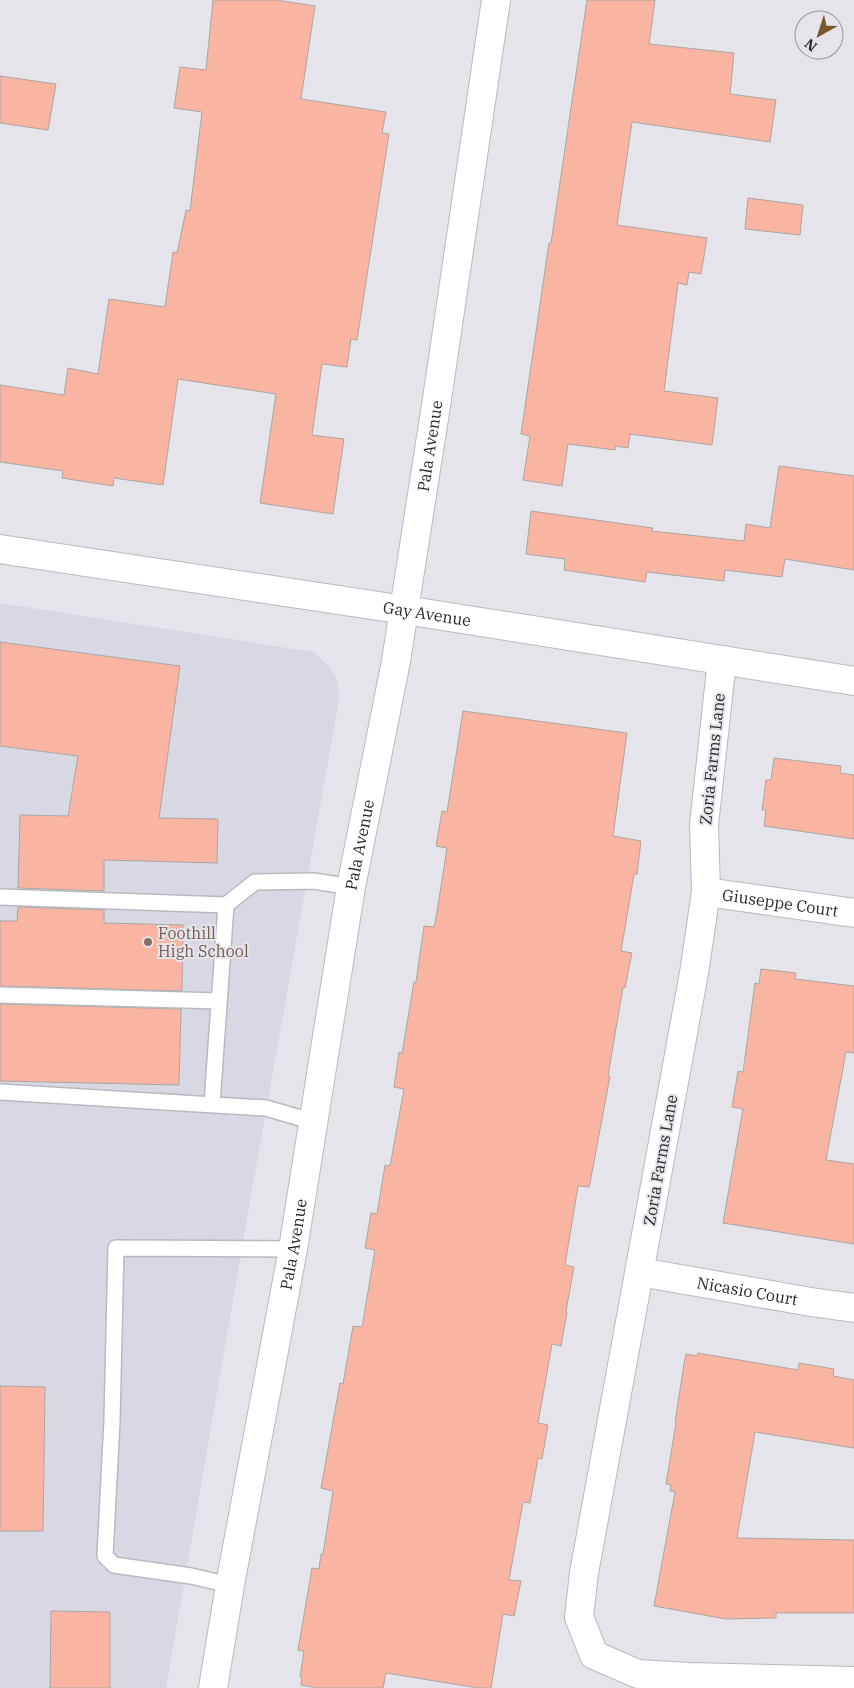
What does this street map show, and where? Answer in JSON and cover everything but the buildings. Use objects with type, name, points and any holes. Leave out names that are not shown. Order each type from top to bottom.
[{"type":"street","name":"Pala Avenue","points":[[213,1688],[230,1585],[294,1249],[351,887],[405,610],[496,0]]},
{"type":"street","name":"Gay Avenue","points":[[0,549],[405,610],[854,681]]},
{"type":"street","name":"Zoria Farms Lane","points":[[722,660],[704,824],[706,892],[694,974],[584,1573],[579,1617],[594,1655],[638,1674],[854,1681]]},
{"type":"street","name":"Giuseppe Court","points":[[706,892],[854,913]]},
{"type":"street","name":"Nicasio Court","points":[[640,1272],[854,1308]]},
{"type":"lane","points":[[0,897],[226,905],[254,882],[314,881],[351,887]]},
{"type":"lane","points":[[212,1104],[226,905]]},
{"type":"lane","points":[[0,995],[219,1001]]},
{"type":"lane","points":[[0,1092],[274,1109],[314,1122]]},
{"type":"lane","points":[[230,1585],[191,1576],[114,1564],[105,1556],[112,1412],[116,1248],[294,1249]]},
{"type":"shaded area","name":"Foothill High School","points":[[0,603],[313,652],[328,665],[336,678],[340,694],[166,1688],[0,1688]]},
{"type":"place","name":"Foothill High School","points":[[148,942]]}]
